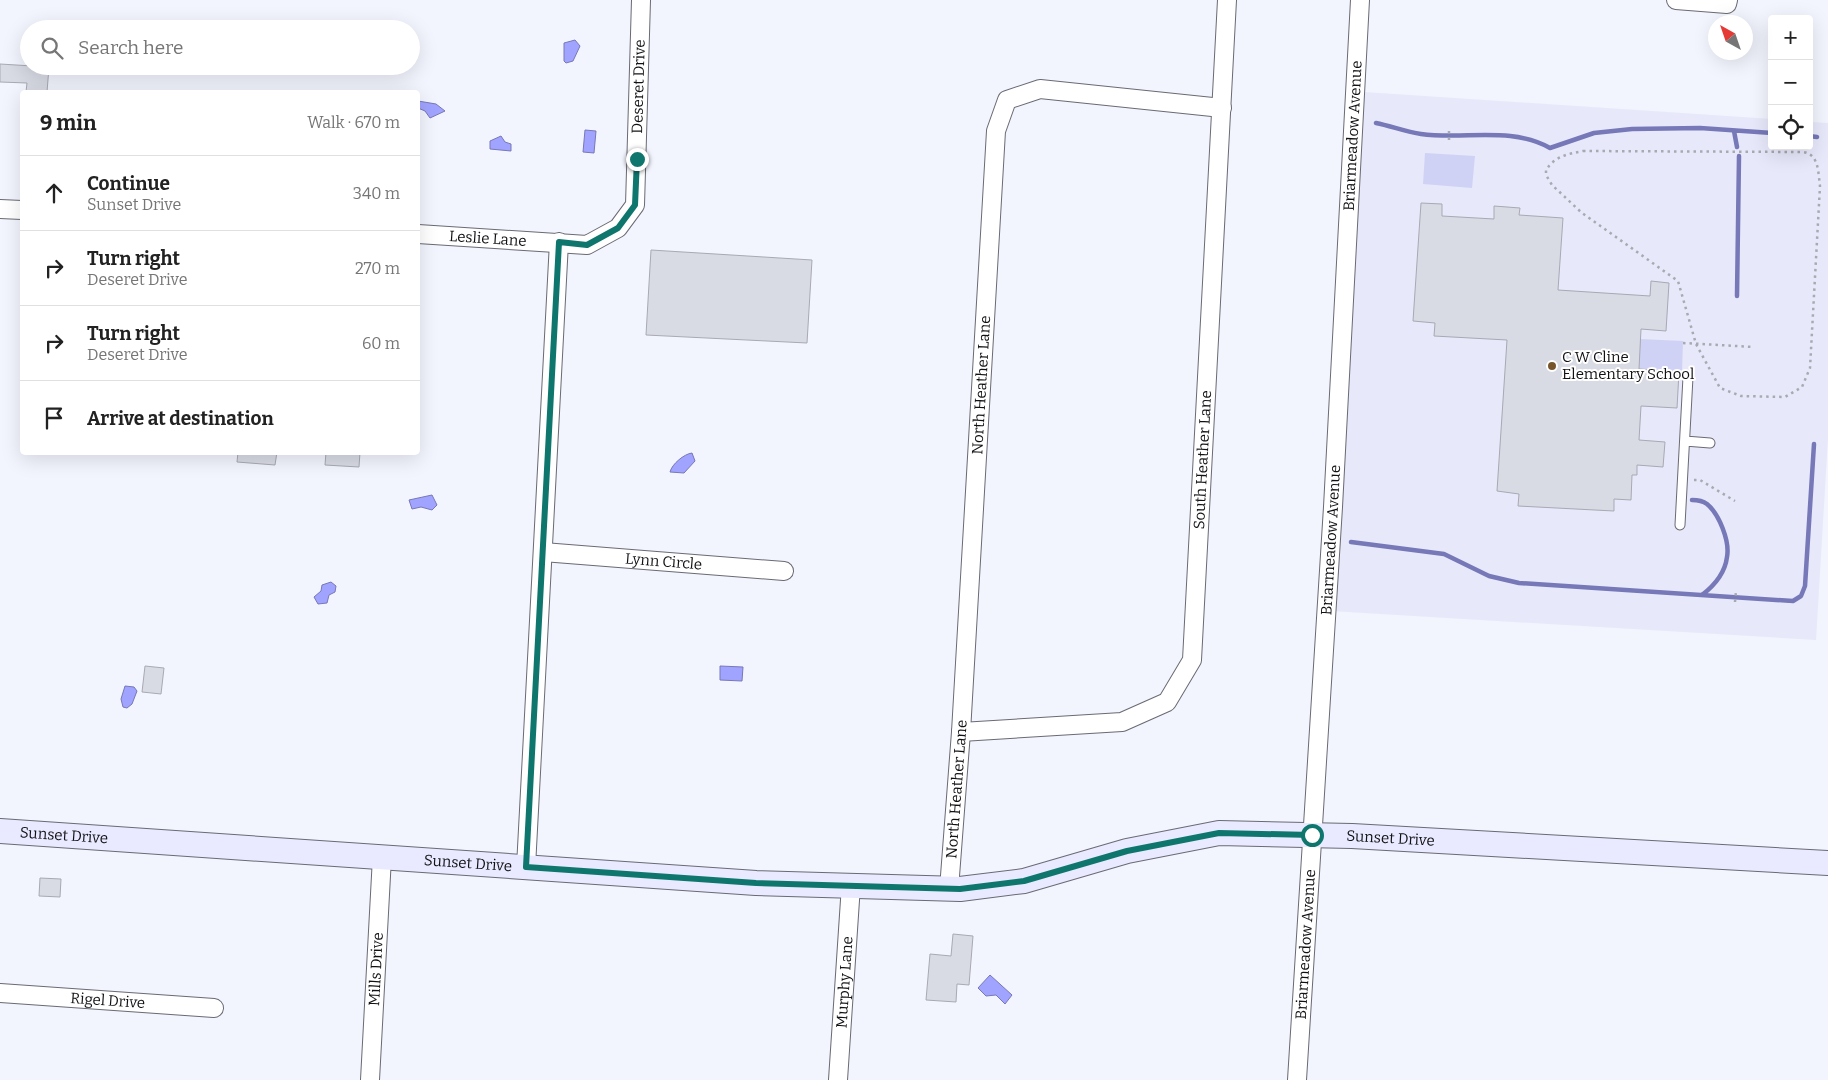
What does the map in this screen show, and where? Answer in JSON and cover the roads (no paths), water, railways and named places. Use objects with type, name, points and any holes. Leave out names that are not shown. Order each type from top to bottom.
[{"type":"street","name":"Deseret Drive","points":[[559,242],[587,245],[618,228],[635,205],[641,0]]},
{"type":"street","name":"South Heather Lane","points":[[961,732],[1122,722],[1168,702],[1192,660],[1227,0]]},
{"type":"street","name":"Briarmeadow Avenue","points":[[1297,1080],[1333,506],[1360,0]]},
{"type":"street","points":[[1676,0],[1727,4],[1728,0]]},
{"type":"street","name":"North Heather Lane","points":[[948,889],[961,732],[996,131],[1008,100],[1040,89],[1222,108]]},
{"type":"street","points":[[0,209],[20,210]]},
{"type":"street","name":"Leslie Lane","points":[[420,234],[559,242]]},
{"type":"street","points":[[526,867],[559,242]]},
{"type":"street","name":"Lynn Circle","points":[[543,552],[784,571]]},
{"type":"street","name":"Sunset Drive","points":[[0,831],[756,883],[948,889],[1024,881],[1127,851],[1219,833],[1312,835],[1828,863]]},
{"type":"street","name":"Mills Drive","points":[[370,1080],[382,857]]},
{"type":"street","name":"Murphy Lane","points":[[838,1080],[851,886]]},
{"type":"street","name":"Rigel Drive","points":[[0,993],[214,1008]]},
{"type":"street","points":[[1297,1080],[1303,1080]]},
{"type":"lane","points":[[1680,525],[1688,377]]},
{"type":"lane","points":[[1685,441],[1710,442]]},
{"type":"water","points":[[575,40],[580,46],[573,61],[566,63],[564,61],[564,43]]},
{"type":"water","points":[[420,101],[436,104],[445,111],[430,118],[425,111],[420,109]]},
{"type":"water","points":[[585,130],[596,131],[594,153],[583,152]]},
{"type":"water","points":[[501,136],[505,142],[511,144],[511,151],[490,149],[490,141]]},
{"type":"water","points":[[692,453],[695,461],[684,473],[670,472],[679,460],[685,455]]},
{"type":"water","points":[[432,495],[437,505],[432,510],[421,507],[412,509],[409,500]]},
{"type":"water","points":[[331,582],[336,586],[335,592],[329,595],[327,603],[318,604],[314,597],[321,591],[322,585]]},
{"type":"water","points":[[720,666],[743,667],[742,681],[720,680]]},
{"type":"water","points":[[125,686],[134,687],[137,691],[132,704],[127,708],[123,707],[121,699]]},
{"type":"water","points":[[990,975],[1012,995],[1005,1004],[996,995],[986,996],[978,988]]},
{"type":"waterway","points":[[1376,123],[1421,134],[1503,135],[1519,137],[1535,141],[1550,148],[1594,133],[1632,129],[1700,128],[1768,133]]},
{"type":"waterway","points":[[1734,131],[1737,147]]},
{"type":"waterway","points":[[1813,136],[1817,137]]},
{"type":"waterway","points":[[1737,296],[1739,156]]},
{"type":"waterway","points":[[1351,542],[1444,554],[1489,576],[1519,583],[1793,601],[1801,596],[1805,586],[1814,444]]},
{"type":"waterway","points":[[1692,500],[1704,502],[1716,514],[1723,528],[1727,543],[1727,557],[1722,573],[1715,583],[1702,595]]},
{"type":"place","name":"C W Cline Elementary School","points":[[1552,366]]}]
